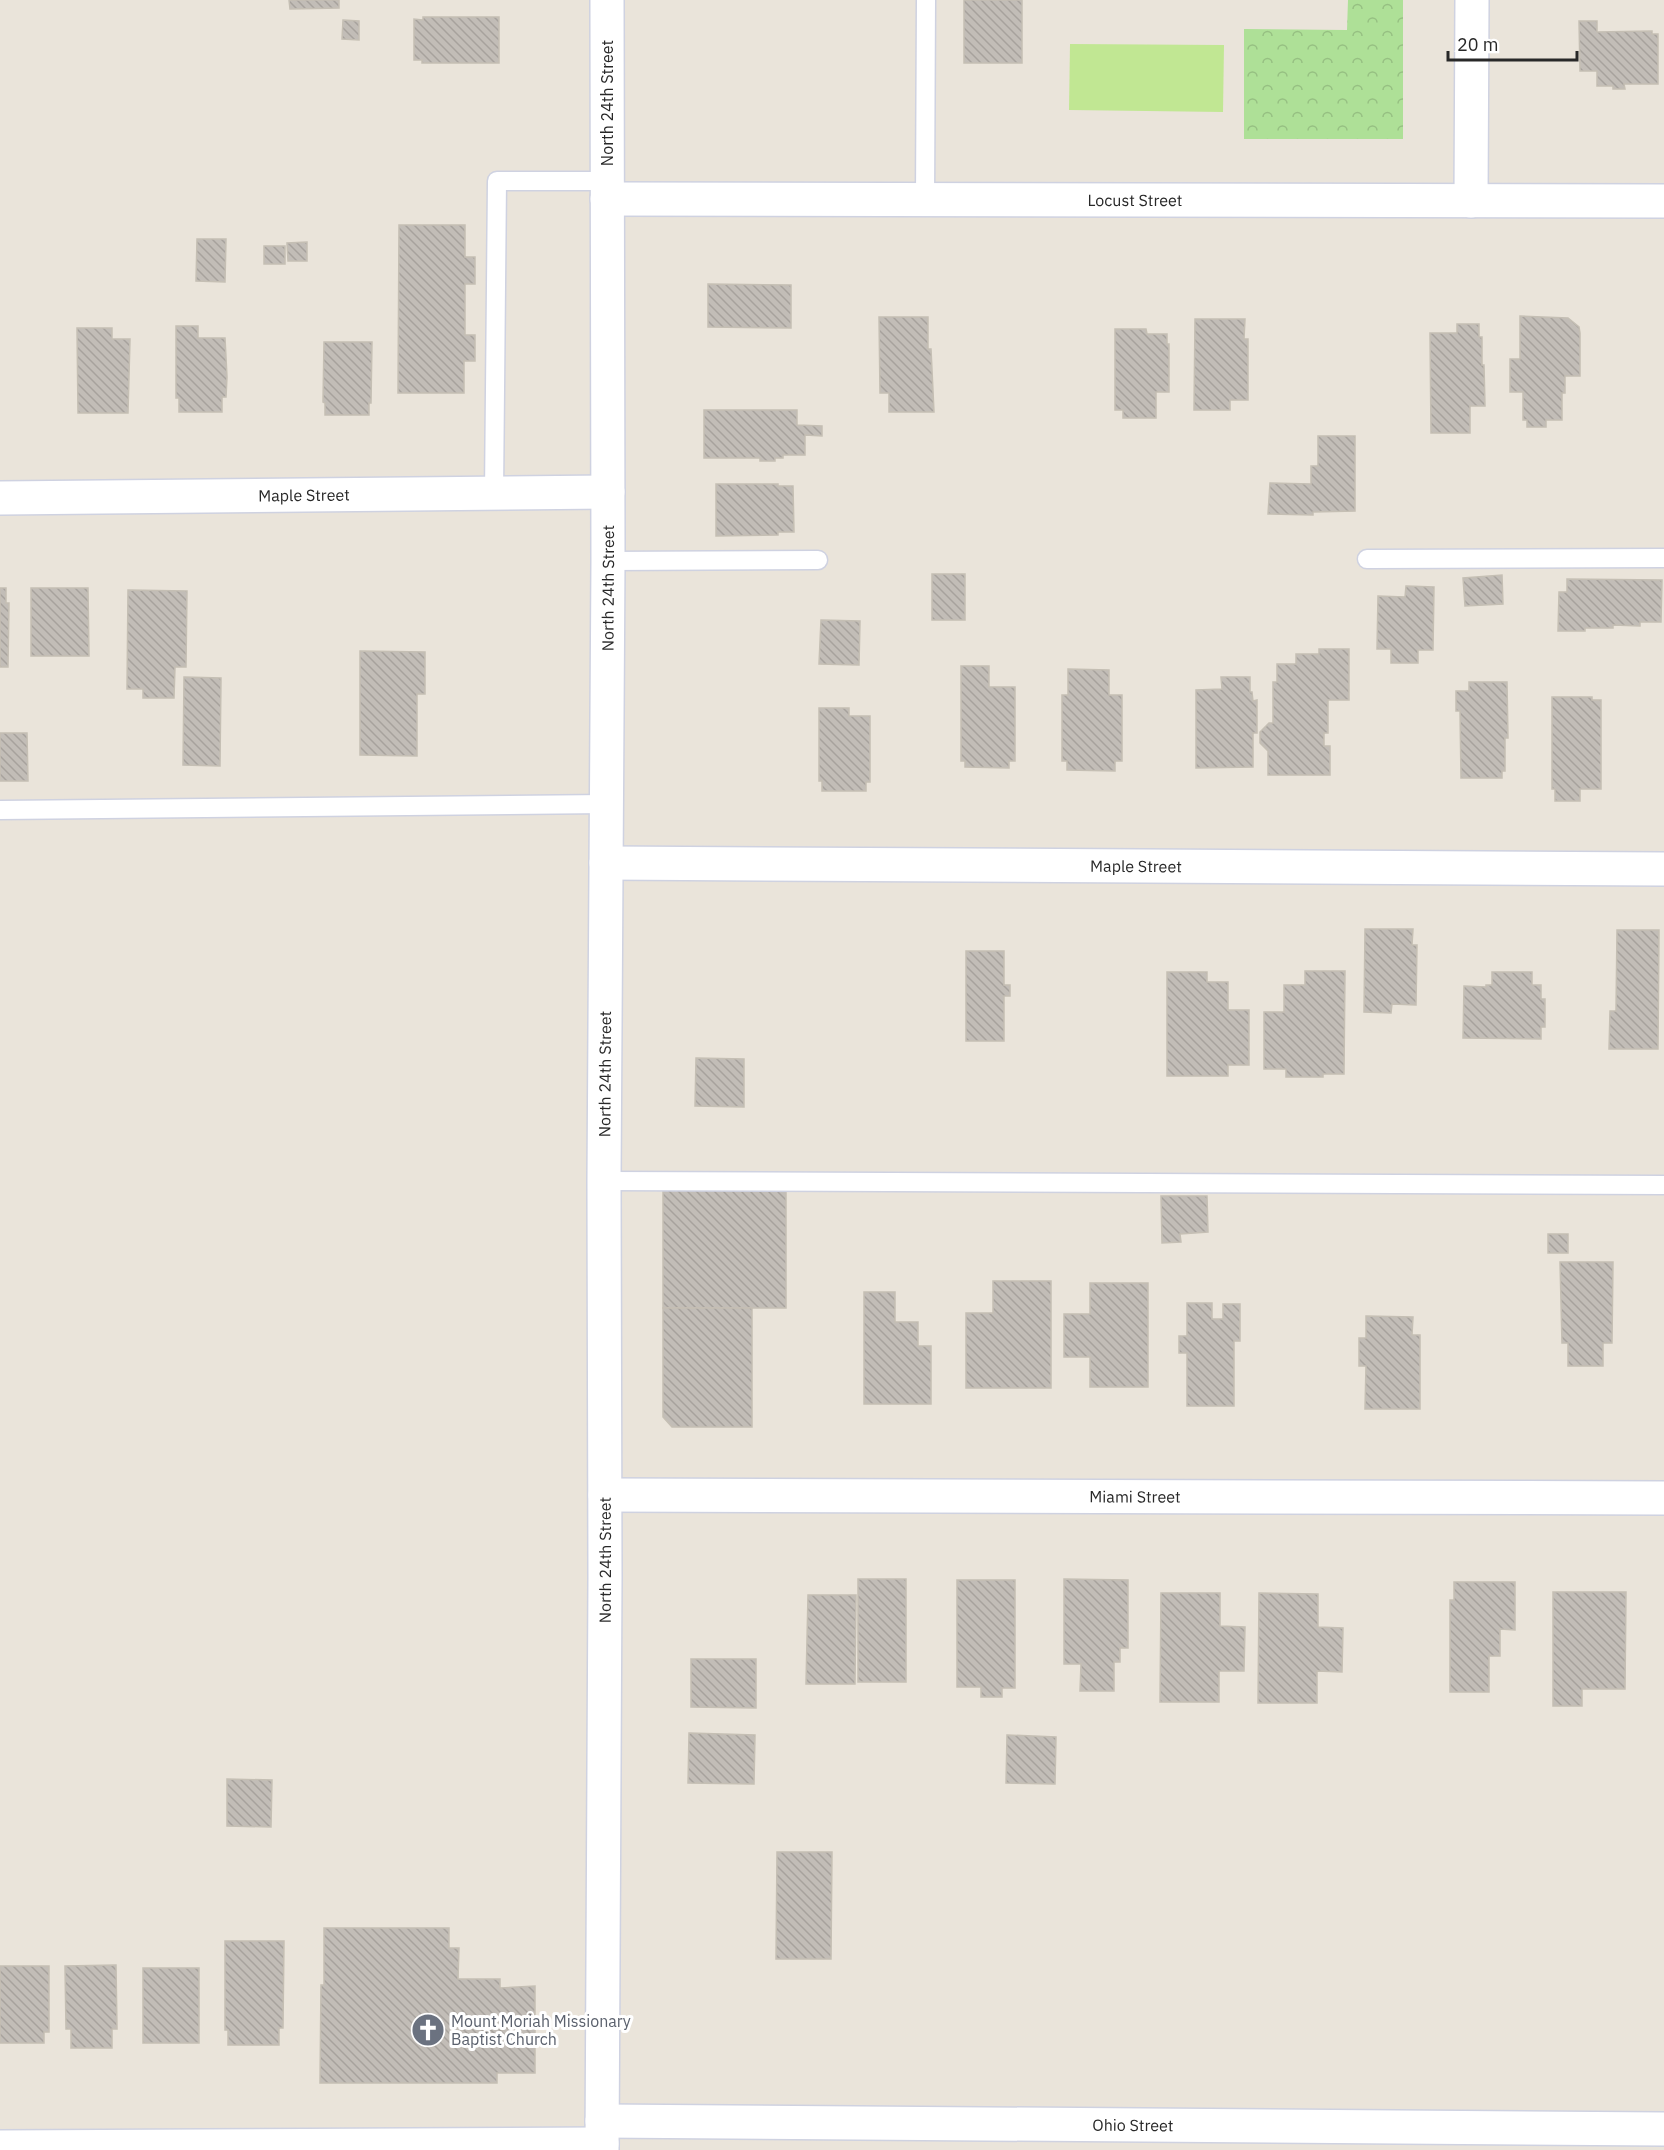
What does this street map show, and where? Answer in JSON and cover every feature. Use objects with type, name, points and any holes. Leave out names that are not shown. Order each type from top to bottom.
[{"type":"street","name":"North 24th Street","points":[[602,2138],[608,561],[607,0]]},
{"type":"street","points":[[1472,0],[1472,201]]},
{"type":"street","name":"Locust Street","points":[[607,190],[925,200],[1664,201]]},
{"type":"street","name":"Maple Street","points":[[0,498],[608,492]]},
{"type":"street","name":"Maple Street","points":[[606,862],[1664,869]]},
{"type":"street","name":"Miami Street","points":[[605,1495],[1664,1498]]},
{"type":"street","name":"Ohio Street","points":[[0,2147],[313,2147],[602,2138],[1664,2129]]},
{"type":"lane","points":[[925,200],[926,0]]},
{"type":"lane","points":[[494,494],[497,181],[607,190]]},
{"type":"lane","points":[[1367,559],[1664,558]]},
{"type":"lane","points":[[608,561],[818,560]]},
{"type":"lane","points":[[0,810],[607,804]]},
{"type":"lane","points":[[604,1181],[1664,1185]]},
{"type":"green space","points":[[1348,0],[1403,0],[1403,139],[1244,139],[1244,29],[1347,30]]},
{"type":"green space","points":[[1070,44],[1224,45],[1223,112],[1069,110]]},
{"type":"building","points":[[289,0],[339,0],[339,8],[290,9]]},
{"type":"building","points":[[964,0],[1022,0],[1022,63],[964,63]]},
{"type":"building","points":[[423,17],[499,17],[499,63],[422,63],[422,60],[414,60],[414,19],[423,20]]},
{"type":"building","points":[[343,20],[359,21],[359,40],[342,39]]},
{"type":"building","points":[[1579,21],[1597,21],[1597,32],[1652,31],[1652,34],[1658,34],[1658,84],[1624,84],[1625,89],[1597,86],[1597,71],[1580,71]]},
{"type":"building","points":[[399,225],[465,225],[465,257],[475,257],[475,284],[465,284],[465,335],[475,335],[475,361],[464,361],[464,393],[398,393]]},
{"type":"building","points":[[197,239],[226,239],[225,282],[196,281]]},
{"type":"building","points":[[307,242],[307,261],[288,261],[287,243]]},
{"type":"building","points":[[264,246],[285,246],[285,264],[264,264]]},
{"type":"building","points":[[708,284],[791,285],[791,328],[708,327]]},
{"type":"building","points":[[1520,316],[1568,318],[1579,327],[1580,376],[1565,376],[1565,393],[1562,393],[1562,420],[1546,420],[1546,427],[1527,427],[1527,420],[1523,420],[1523,392],[1510,392],[1510,359],[1520,359]]},
{"type":"building","points":[[879,317],[928,317],[928,349],[931,349],[934,412],[889,412],[889,393],[880,393]]},
{"type":"building","points":[[1195,319],[1245,319],[1244,339],[1248,339],[1248,400],[1230,400],[1230,410],[1194,410]]},
{"type":"building","points":[[1457,324],[1479,324],[1479,337],[1482,337],[1485,406],[1470,406],[1470,433],[1431,433],[1430,333],[1457,333]]},
{"type":"building","points":[[176,326],[198,326],[198,338],[225,338],[227,377],[226,397],[222,397],[222,412],[179,412],[179,398],[176,398]]},
{"type":"building","points":[[77,328],[112,328],[112,339],[130,339],[128,413],[78,413]]},
{"type":"building","points":[[1115,329],[1146,329],[1147,334],[1167,334],[1169,392],[1156,392],[1156,418],[1123,418],[1123,410],[1115,410]]},
{"type":"building","points":[[324,342],[372,342],[369,415],[325,415],[325,403],[323,402]]},
{"type":"building","points":[[704,410],[797,410],[797,425],[822,426],[822,436],[805,435],[805,455],[783,455],[783,458],[775,458],[775,461],[760,461],[760,458],[704,458]]},
{"type":"building","points":[[1318,436],[1355,436],[1355,511],[1313,512],[1313,515],[1268,514],[1270,483],[1311,484],[1311,466],[1318,466]]},
{"type":"building","points":[[716,484],[793,486],[794,532],[778,532],[778,535],[716,536]]},
{"type":"building","points":[[932,574],[965,574],[965,620],[932,620]]},
{"type":"building","points":[[1502,575],[1503,604],[1465,606],[1463,578]]},
{"type":"building","points":[[1567,579],[1662,580],[1661,622],[1640,622],[1640,626],[1613,625],[1613,628],[1585,628],[1585,631],[1558,631],[1559,592],[1567,592]]},
{"type":"building","points":[[1406,586],[1434,587],[1433,650],[1418,650],[1418,663],[1391,663],[1391,649],[1377,649],[1378,596],[1405,597]]},
{"type":"building","points":[[0,588],[6,588],[6,603],[9,603],[8,667],[0,667]]},
{"type":"building","points":[[31,588],[88,588],[89,656],[31,656]]},
{"type":"building","points":[[128,590],[187,591],[186,667],[175,667],[174,698],[143,698],[143,689],[127,689]]},
{"type":"building","points":[[821,620],[860,621],[859,665],[819,664]]},
{"type":"building","points":[[1319,649],[1349,649],[1349,700],[1328,700],[1328,733],[1324,733],[1324,746],[1330,746],[1330,775],[1268,775],[1268,751],[1260,743],[1260,732],[1269,723],[1273,723],[1273,682],[1277,682],[1277,664],[1296,664],[1296,654],[1319,654]]},
{"type":"building","points":[[360,651],[425,652],[425,694],[417,694],[417,756],[360,755]]},
{"type":"building","points":[[961,666],[989,666],[989,687],[1015,687],[1015,761],[1009,761],[1009,768],[965,767],[965,761],[961,761]]},
{"type":"building","points":[[1068,669],[1109,670],[1109,695],[1122,695],[1122,761],[1115,761],[1115,771],[1067,770],[1067,761],[1062,761],[1062,695],[1068,695]]},
{"type":"building","points":[[184,677],[221,678],[220,766],[183,765]]},
{"type":"building","points":[[1221,677],[1250,677],[1250,692],[1252,692],[1253,701],[1257,700],[1257,733],[1253,733],[1253,767],[1196,768],[1196,690],[1222,689]]},
{"type":"building","points":[[1469,682],[1507,682],[1508,738],[1505,738],[1505,771],[1502,771],[1502,778],[1461,778],[1460,711],[1456,711],[1456,691],[1469,691]]},
{"type":"building","points":[[1552,697],[1592,697],[1592,700],[1601,700],[1601,789],[1580,789],[1580,801],[1555,801],[1555,789],[1552,789]]},
{"type":"building","points":[[819,708],[849,708],[849,716],[870,716],[870,782],[866,782],[866,791],[822,791],[822,781],[819,781]]},
{"type":"building","points":[[0,733],[27,733],[28,781],[0,781]]},
{"type":"building","points":[[1365,929],[1413,929],[1412,945],[1417,945],[1416,1005],[1392,1004],[1391,1013],[1364,1012]]},
{"type":"building","points":[[1617,930],[1659,930],[1658,1049],[1609,1049],[1610,1011],[1616,1011]]},
{"type":"building","points":[[966,951],[1004,951],[1004,985],[1010,985],[1010,996],[1004,996],[1004,1041],[966,1041]]},
{"type":"building","points":[[1305,971],[1345,971],[1344,1074],[1323,1074],[1323,1077],[1286,1077],[1286,1069],[1264,1069],[1264,1012],[1284,1012],[1284,985],[1305,985]]},
{"type":"building","points":[[1167,972],[1207,972],[1207,982],[1228,982],[1228,1010],[1249,1010],[1249,1065],[1228,1065],[1228,1076],[1167,1076]]},
{"type":"building","points":[[1492,972],[1532,972],[1532,985],[1541,985],[1541,999],[1545,999],[1545,1027],[1541,1027],[1541,1039],[1463,1038],[1464,986],[1492,985]]},
{"type":"building","points":[[696,1058],[744,1059],[744,1107],[695,1106]]},
{"type":"building","points":[[663,1190],[786,1190],[786,1308],[663,1308]]},
{"type":"building","points":[[1161,1196],[1207,1196],[1208,1232],[1180,1234],[1181,1242],[1162,1243]]},
{"type":"building","points":[[1548,1234],[1568,1234],[1568,1253],[1548,1253]]},
{"type":"building","points":[[1560,1262],[1613,1262],[1612,1343],[1603,1343],[1603,1366],[1568,1366],[1568,1343],[1562,1343]]},
{"type":"building","points":[[993,1281],[1051,1281],[1051,1388],[966,1388],[966,1313],[993,1313]]},
{"type":"building","points":[[1090,1283],[1148,1283],[1148,1387],[1090,1387],[1090,1357],[1064,1357],[1064,1314],[1090,1314]]},
{"type":"building","points":[[864,1292],[895,1292],[895,1322],[918,1322],[918,1346],[931,1346],[931,1404],[864,1404]]},
{"type":"building","points":[[1187,1303],[1212,1303],[1212,1319],[1223,1319],[1223,1304],[1240,1304],[1240,1341],[1234,1341],[1234,1406],[1187,1406],[1187,1353],[1179,1353],[1179,1336],[1187,1336]]},
{"type":"building","points":[[663,1308],[752,1308],[752,1427],[672,1427],[663,1417]]},
{"type":"building","points":[[1366,1316],[1413,1317],[1412,1335],[1420,1335],[1420,1409],[1365,1409],[1366,1366],[1359,1366],[1359,1338],[1366,1338]]},
{"type":"building","points":[[858,1579],[906,1579],[906,1682],[858,1682]]},
{"type":"building","points":[[1064,1579],[1128,1580],[1128,1648],[1120,1648],[1120,1662],[1114,1662],[1114,1691],[1080,1691],[1081,1664],[1064,1664]]},
{"type":"building","points":[[957,1580],[1015,1580],[1015,1688],[1002,1688],[1002,1697],[981,1697],[981,1687],[957,1687]]},
{"type":"building","points":[[1454,1582],[1515,1582],[1515,1630],[1500,1629],[1500,1656],[1489,1656],[1489,1692],[1450,1692],[1450,1600],[1454,1600]]},
{"type":"building","points":[[1553,1592],[1626,1592],[1625,1689],[1582,1689],[1582,1706],[1553,1706]]},
{"type":"building","points":[[1161,1593],[1220,1593],[1220,1626],[1245,1627],[1244,1671],[1219,1671],[1219,1702],[1160,1702]]},
{"type":"building","points":[[1259,1593],[1318,1594],[1318,1627],[1343,1628],[1342,1672],[1317,1671],[1317,1703],[1258,1703]]},
{"type":"building","points":[[808,1595],[856,1595],[855,1684],[806,1684]]},
{"type":"building","points":[[691,1659],[756,1659],[756,1708],[691,1707]]},
{"type":"building","points":[[689,1733],[755,1735],[754,1784],[688,1783]]},
{"type":"building","points":[[1007,1735],[1056,1737],[1055,1784],[1006,1783]]},
{"type":"building","points":[[227,1779],[272,1780],[271,1827],[227,1826]]},
{"type":"building","points":[[777,1852],[832,1852],[831,1959],[776,1959]]},
{"type":"building","name":"Mount Moriah Missionary Baptist Church","points":[[324,1928],[449,1928],[449,1948],[459,1948],[458,1979],[500,1979],[500,1988],[535,1986],[535,2073],[497,2073],[497,2083],[320,2083]]},
{"type":"building","points":[[225,1941],[284,1941],[283,2028],[279,2028],[279,2045],[228,2045],[228,2030],[225,2030]]},
{"type":"building","points":[[116,1965],[117,2029],[112,2029],[112,2048],[71,2048],[71,2029],[66,2029],[65,1966]]},
{"type":"building","points":[[0,1966],[49,1966],[49,2032],[44,2032],[44,2043],[0,2043]]},
{"type":"building","points":[[143,1968],[199,1968],[199,2043],[143,2043]]},
{"type":"place","name":"Mount Moriah Missionary Baptist Church","points":[[428,2030]]}]
